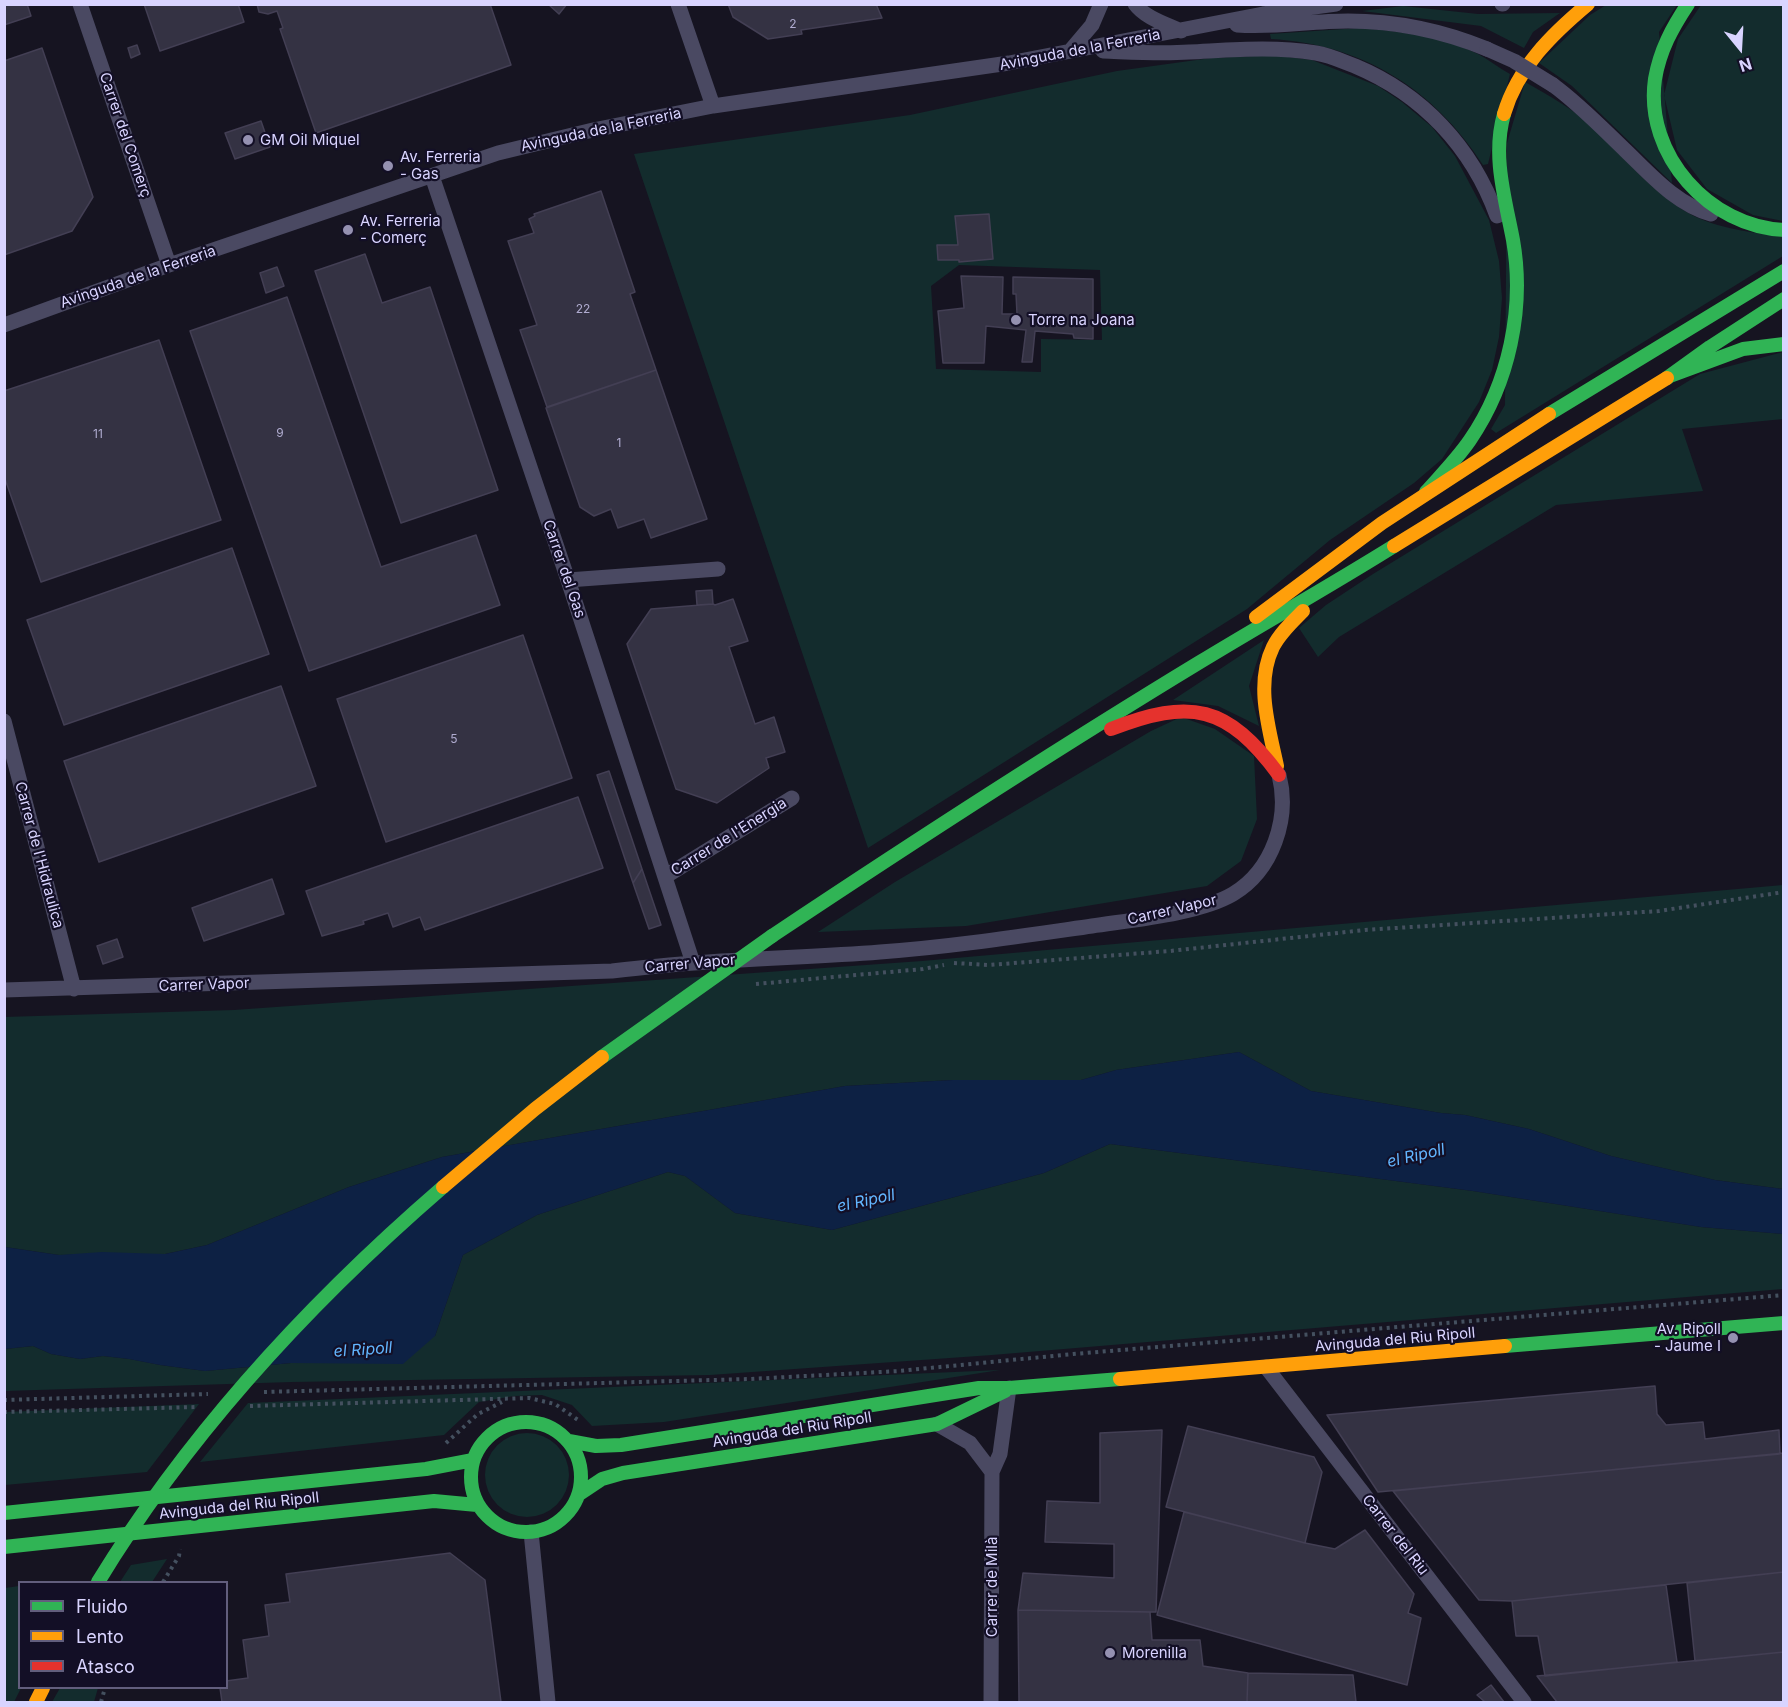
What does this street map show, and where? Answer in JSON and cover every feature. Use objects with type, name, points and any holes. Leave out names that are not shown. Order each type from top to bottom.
[{"type":"main road","points":[[1426,492],[1470,440],[1495,394],[1508,352],[1517,280],[1515,253],[1498,154],[1504,114],[1518,78],[1533,56],[1551,36],[1588,4]]},
{"type":"main road","points":[[1688,4],[1668,31],[1656,72],[1654,92],[1658,127],[1672,161],[1687,183],[1715,207],[1746,224],[1784,230]]},
{"type":"main road","points":[[1202,661],[1311,573],[1426,492],[1784,271]]},
{"type":"main road","points":[[99,1581],[134,1524],[174,1467],[207,1426],[278,1345],[348,1274],[419,1207],[488,1147],[653,1019],[851,881],[1202,661],[1323,591],[1484,489],[1670,376],[1784,299]]},
{"type":"main road","points":[[1670,376],[1743,349],[1784,344]]},
{"type":"main road","points":[[1279,775],[1264,686],[1268,658],[1282,632],[1323,591]]},
{"type":"main road","points":[[1049,756],[1121,724],[1150,714],[1194,711],[1226,719],[1240,728],[1266,754],[1279,775]]},
{"type":"main road","name":"Avinguda del Riu Ripoll","points":[[568,1441],[596,1446],[621,1445],[980,1388],[1009,1388],[1784,1323]]},
{"type":"main road","name":"Avinguda del Riu Ripoll","points":[[578,1495],[602,1479],[623,1473],[937,1424],[1009,1388]]},
{"type":"main road","points":[[524,1421],[556,1430],[568,1441],[581,1467],[581,1481],[578,1495],[571,1509],[560,1520],[547,1528],[531,1532],[516,1532],[500,1526],[487,1517],[477,1505],[470,1475],[473,1460],[481,1445],[492,1433],[507,1425],[524,1421]]},
{"type":"main road","name":"Avinguda del Riu Ripoll","points":[[4,1513],[426,1469],[473,1460]]},
{"type":"main road","name":"Avinguda del Riu Ripoll","points":[[4,1547],[434,1501],[477,1505]]},
{"type":"street","name":"Carrer del Comerç","points":[[80,4],[169,265]]},
{"type":"street","points":[[678,4],[713,106]]},
{"type":"street","points":[[1070,51],[1092,25],[1101,4]]},
{"type":"street","points":[[1135,4],[1139,10],[1182,31]]},
{"type":"street","points":[[1219,24],[1263,14],[1336,4]]},
{"type":"street","points":[[1219,24],[1265,27],[1346,21],[1373,22],[1434,32],[1487,49],[1514,61],[1553,85],[1582,108],[1655,179],[1683,201],[1699,210],[1746,224]]},
{"type":"street","name":"Avinguda de la Ferreria","points":[[4,325],[169,265],[508,150],[713,106],[1009,63],[1219,24]]},
{"type":"street","points":[[1070,51],[1187,53],[1254,48],[1288,50],[1317,53],[1344,62],[1390,83],[1426,109],[1442,124],[1470,159],[1481,178],[1501,224],[1512,271],[1515,309]]},
{"type":"street","name":"Carrer del Gas","points":[[432,176],[568,580],[693,963]]},
{"type":"street","points":[[568,580],[718,569]]},
{"type":"street","name":"Carrer de l'Hidraulica","points":[[4,721],[74,989]]},
{"type":"street","name":"Carrer Vapor","points":[[4,990],[612,971],[693,963],[881,952],[1151,917],[1196,907],[1232,895],[1249,883],[1270,854],[1281,822],[1283,802],[1279,775]]},
{"type":"street","name":"Carrer de l'Energia","points":[[666,876],[792,798]]},
{"type":"street","name":"Carrer del Riu","points":[[1266,1367],[1524,1702]]},
{"type":"street","name":"Carrer de Milà","points":[[991,1702],[992,1472],[1000,1454],[1009,1388]]},
{"type":"street","points":[[937,1424],[970,1443],[992,1472]]},
{"type":"street","points":[[531,1532],[548,1702]]},
{"type":"path","points":[[756,984],[923,969],[954,963],[989,965],[1170,951],[1365,930],[1659,911],[1784,892]]},
{"type":"path","points":[[945,945],[954,963]]},
{"type":"path","points":[[263,1392],[750,1379],[899,1371],[1072,1354],[1784,1295]]},
{"type":"path","points":[[4,1400],[218,1393]]},
{"type":"path","points":[[243,1406],[506,1400],[478,1414],[442,1446]]},
{"type":"path","points":[[4,1412],[207,1407]]},
{"type":"green space","points":[[1606,5],[1677,5],[1659,32],[1672,183],[1572,86],[1539,63],[1590,15]]},
{"type":"green space","points":[[1701,5],[1783,5],[1783,221],[1753,215],[1707,189],[1677,150],[1664,95],[1678,39]]},
{"type":"green space","points":[[1403,6],[1478,14],[1560,13],[1533,32],[1524,48],[1481,26],[1362,11]]},
{"type":"green space","points":[[1359,28],[1404,33],[1449,43],[1478,54],[1510,74],[1488,164],[1483,165],[1464,138],[1442,114],[1393,75],[1336,50],[1271,39],[1270,34]]},
{"type":"green space","points":[[1280,56],[1312,60],[1378,86],[1432,127],[1455,156],[1489,220],[1499,261],[1502,298],[1499,337],[1492,370],[1479,402],[1442,459],[1414,483],[1330,540],[1247,609],[868,848],[634,154],[910,115],[1117,71],[1211,58]],"holes":[[[959,265],[1100,270],[1102,340],[1041,339],[1041,372],[936,369],[931,286]]]},
{"type":"green space","points":[[1525,82],[1586,121],[1639,174],[1676,205],[1712,223],[1783,237],[1783,256],[1496,433],[1491,429],[1505,405],[1507,143]]},
{"type":"green space","points":[[1783,352],[1783,419],[1682,429],[1703,491],[1556,505],[1339,637],[1318,657],[1299,628],[1326,605],[1373,574],[1700,374]]},
{"type":"green space","points":[[1264,640],[1249,686],[1259,726],[1218,706],[1173,700]]},
{"type":"green space","points":[[1181,717],[1215,729],[1254,756],[1257,819],[1241,861],[1207,886],[966,926],[818,932],[895,882],[1151,731]]},
{"type":"green space","points":[[1783,885],[1783,1189],[1715,1180],[1611,1156],[1529,1129],[1465,1115],[1311,1091],[1239,1052],[1116,1070],[1081,1080],[953,1080],[845,1086],[442,1157],[349,1187],[207,1245],[165,1254],[59,1255],[5,1247],[4,1017],[234,1010],[922,961]]},
{"type":"green space","points":[[1110,1144],[1473,1191],[1701,1227],[1783,1234],[1783,1289],[992,1355],[710,1375],[292,1382],[5,1391],[5,1349],[33,1346],[51,1354],[80,1359],[103,1356],[205,1371],[291,1363],[435,1336],[463,1255],[537,1215],[668,1172],[685,1176],[735,1213],[832,1230],[1044,1173]]},
{"type":"green space","points":[[1000,1370],[664,1422],[592,1426],[572,1405],[542,1395],[514,1396],[479,1402],[444,1435],[200,1462],[248,1403]]},
{"type":"green space","points":[[199,1404],[147,1472],[5,1485],[5,1412]]},
{"type":"green space","points":[[527,1433],[543,1436],[557,1445],[566,1459],[569,1475],[566,1491],[557,1505],[543,1514],[527,1517],[511,1514],[497,1505],[488,1491],[485,1475],[488,1459],[497,1445],[511,1436]]},
{"type":"green space","points":[[167,1559],[153,1581],[121,1581],[131,1565]]},
{"type":"green space","points":[[18,1586],[18,1689],[20,1689],[14,1702],[5,1702],[5,1588]]},
{"type":"green space","points":[[59,1689],[98,1689],[94,1702],[52,1702]]},
{"type":"water","name":"el Ripoll","points":[[1239,1052],[1311,1091],[1465,1115],[1529,1129],[1611,1156],[1715,1180],[1783,1189],[1783,1234],[1701,1227],[1473,1191],[1110,1144],[1044,1173],[832,1230],[735,1213],[685,1176],[668,1172],[537,1215],[463,1255],[435,1336],[403,1364],[291,1363],[205,1371],[103,1356],[80,1359],[51,1354],[33,1346],[5,1349],[5,1247],[59,1255],[102,1252],[165,1254],[207,1245],[349,1187],[442,1157],[845,1086],[953,1080],[1081,1080],[1116,1070]]},
{"type":"building","points":[[4,4],[27,4],[31,16],[4,25]]},
{"type":"building","points":[[144,4],[238,4],[244,22],[160,51]]},
{"type":"building","points":[[257,4],[490,4],[511,65],[316,133],[280,29],[283,28],[277,11],[268,14],[259,12]]},
{"type":"building","points":[[548,4],[567,4],[559,14]]},
{"type":"building","points":[[728,4],[876,4],[882,18],[801,30],[802,34],[768,39],[733,17]]},
{"type":"building","points":[[137,45],[140,54],[131,58],[128,48]]},
{"type":"building","points":[[42,48],[93,197],[72,231],[4,255],[4,61]]},
{"type":"building","name":"GM Oil Miquel","points":[[261,121],[270,147],[235,159],[225,133]]},
{"type":"building","points":[[601,191],[635,292],[630,294],[656,370],[547,407],[520,330],[537,325],[508,241],[534,233],[529,219],[535,216],[534,214]]},
{"type":"building","points":[[989,214],[993,259],[959,262],[959,260],[938,260],[937,245],[958,245],[955,216]]},
{"type":"building","points":[[365,254],[382,303],[430,287],[498,490],[401,523],[315,271]]},
{"type":"building","points":[[277,267],[284,286],[266,293],[260,273]]},
{"type":"building","name":"Torre na Joana","points":[[961,276],[1003,277],[1002,314],[1017,314],[1016,294],[1013,294],[1013,277],[1093,279],[1093,339],[1074,338],[1073,334],[1035,331],[1032,362],[1022,362],[1026,330],[986,326],[984,363],[943,363],[938,311],[964,308]]},
{"type":"building","points":[[287,297],[381,567],[476,535],[500,605],[309,671],[190,331]]},
{"type":"building","points":[[159,340],[221,520],[41,582],[4,476],[4,391]]},
{"type":"building","points":[[656,370],[707,519],[651,538],[644,519],[618,528],[611,509],[594,516],[580,507],[546,408]]},
{"type":"building","points":[[232,548],[269,654],[64,725],[27,620]]},
{"type":"building","points":[[712,590],[713,604],[697,605],[696,591]]},
{"type":"building","points":[[733,599],[748,641],[729,647],[755,724],[774,717],[785,752],[766,758],[769,768],[717,803],[676,789],[627,644],[651,609],[715,605]]},
{"type":"building","points":[[523,635],[572,778],[386,842],[337,699]]},
{"type":"building","points":[[281,686],[316,786],[99,862],[64,761]]},
{"type":"building","points":[[609,771],[642,869],[633,883],[597,775]]},
{"type":"building","points":[[578,797],[603,868],[425,930],[420,917],[393,927],[388,913],[363,921],[364,924],[322,936],[306,891]]},
{"type":"building","points":[[642,869],[661,925],[649,929],[633,883]]},
{"type":"building","points":[[272,879],[284,914],[204,941],[192,908]]},
{"type":"building","points":[[117,939],[123,957],[103,964],[97,946]]},
{"type":"building","points":[[1655,1386],[1657,1414],[1666,1425],[1703,1422],[1705,1439],[1779,1430],[1780,1454],[1378,1492],[1327,1415]]},
{"type":"building","points":[[1188,1426],[1314,1457],[1322,1472],[1305,1543],[1166,1507]]},
{"type":"building","points":[[1162,1430],[1156,1612],[1018,1610],[1023,1573],[1114,1578],[1114,1544],[1045,1542],[1047,1501],[1100,1503],[1100,1433]]},
{"type":"building","points":[[1784,1453],[1784,1572],[1512,1601],[1479,1600],[1393,1491]]},
{"type":"building","points":[[1184,1512],[1335,1549],[1365,1530],[1414,1594],[1408,1613],[1421,1618],[1407,1685],[1157,1615]]},
{"type":"building","points":[[450,1553],[485,1580],[501,1702],[222,1702],[220,1689],[228,1689],[228,1681],[248,1678],[243,1640],[269,1636],[265,1605],[290,1602],[286,1574]]},
{"type":"building","points":[[1784,1572],[1784,1652],[1695,1661],[1687,1583]]},
{"type":"building","points":[[1666,1585],[1677,1662],[1545,1676],[1538,1636],[1516,1636],[1512,1601]]},
{"type":"building","name":"Morenilla","points":[[1018,1610],[1150,1612],[1152,1640],[1200,1640],[1203,1666],[1248,1673],[1247,1702],[1019,1702]]},
{"type":"building","points":[[1784,1652],[1784,1702],[1557,1702],[1537,1676]]},
{"type":"building","points":[[1248,1673],[1353,1675],[1356,1702],[1247,1702]]},
{"type":"building","points":[[1491,1685],[1504,1702],[1485,1702],[1477,1695]]},
{"type":"traffic: fast","points":[[1688,4],[1667,40],[1657,68],[1654,107],[1660,134],[1671,159],[1688,182],[1708,201],[1731,216],[1757,226],[1784,230]]},
{"type":"traffic: fast","points":[[1426,492],[1460,454],[1484,418],[1504,370],[1511,344],[1517,292],[1513,240],[1499,161],[1504,114]]},
{"type":"traffic: fast","points":[[1549,414],[1784,271]]},
{"type":"traffic: fast","points":[[1667,378],[1784,299]]},
{"type":"traffic: fast","points":[[1670,376],[1743,349],[1784,344]]},
{"type":"traffic: fast","points":[[772,936],[931,831],[1092,729],[1394,546]]},
{"type":"traffic: fast","points":[[602,1057],[772,936]]},
{"type":"traffic: fast","points":[[99,1581],[172,1473],[255,1371],[346,1276],[443,1187]]},
{"type":"traffic: fast","points":[[1505,1346],[1784,1323]]},
{"type":"traffic: fast","points":[[569,1441],[596,1446],[621,1445],[979,1388],[1009,1388],[1120,1379]]},
{"type":"traffic: fast","points":[[578,1495],[602,1479],[623,1473],[937,1424],[1005,1391]]},
{"type":"traffic: fast","points":[[526,1422],[547,1426],[565,1438],[577,1456],[581,1477],[577,1498],[565,1516],[547,1528],[526,1532],[505,1528],[487,1516],[475,1498],[471,1477],[475,1456],[487,1438],[505,1426],[526,1422]]},
{"type":"traffic: fast","points":[[4,1513],[426,1469],[473,1460]]},
{"type":"traffic: fast","points":[[4,1547],[434,1501],[477,1505]]},
{"type":"traffic: slow","points":[[1504,114],[1510,97],[1527,66],[1549,40],[1588,4]]},
{"type":"traffic: slow","points":[[1394,546],[1667,378]]},
{"type":"traffic: slow","points":[[1256,617],[1382,523],[1549,414]]},
{"type":"traffic: slow","points":[[1277,766],[1267,721],[1265,676],[1273,647],[1286,628],[1303,611]]},
{"type":"traffic: slow","points":[[443,1187],[535,1109],[602,1057]]},
{"type":"traffic: slow","points":[[1120,1379],[1505,1346]]},
{"type":"traffic: slow","points":[[36,1702],[42,1689]]},
{"type":"traffic: jam","points":[[1111,729],[1164,713],[1186,711],[1206,714],[1242,734],[1279,775]]},
{"type":"place","name":"GM Oil Miquel","points":[[248,140]]},
{"type":"place","name":"Av. Ferreria - Gas","points":[[388,166]]},
{"type":"place","name":"Av. Ferreria - Comerç","points":[[348,230]]},
{"type":"place","name":"Torre na Joana","points":[[1016,320]]},
{"type":"place","name":"Av. Ripoll - Jaume I","points":[[1733,1338]]},
{"type":"place","name":"Morenilla","points":[[1110,1653]]}]
